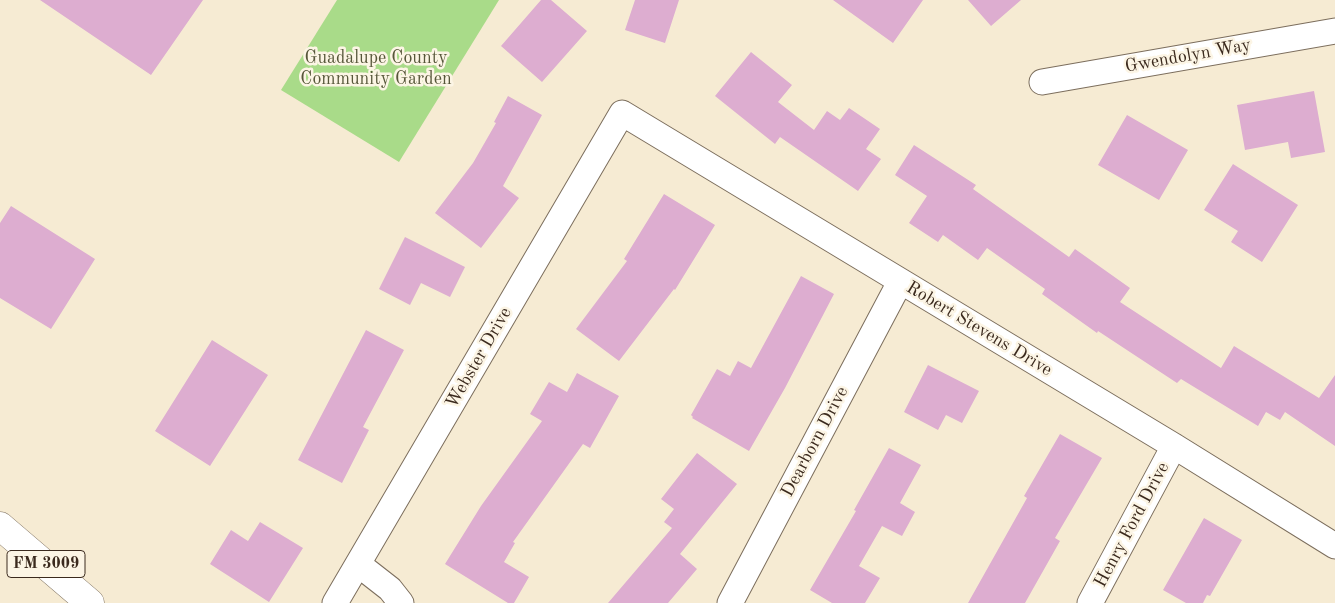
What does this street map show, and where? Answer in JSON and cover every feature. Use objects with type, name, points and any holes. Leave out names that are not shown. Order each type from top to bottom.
[{"type":"main road","name":"FM 3009","points":[[0,526],[90,603]]},
{"type":"street","name":"Gwendolyn Way","points":[[1042,82],[1335,31]]},
{"type":"street","name":"Robert Stevens Drive","points":[[622,113],[1174,446],[1335,546]]},
{"type":"street","name":"Webster Drive","points":[[335,603],[622,113]]},
{"type":"street","name":"Dearborn Drive","points":[[730,603],[900,282]]},
{"type":"street","name":"Henry Ford Drive","points":[[1090,603],[1174,446]]},
{"type":"street","points":[[358,564],[390,589],[402,603]]},
{"type":"green space","name":"Guadalupe County Community Garden","points":[[337,0],[499,0],[399,162],[281,90]]},
{"type":"building","points":[[40,0],[203,0],[151,75]]},
{"type":"building","points":[[541,0],[551,0],[587,31],[542,82],[501,46]]},
{"type":"building","points":[[635,0],[679,0],[665,43],[625,30]]},
{"type":"building","points":[[833,0],[923,0],[893,43]]},
{"type":"building","points":[[968,0],[1021,0],[991,26]]},
{"type":"building","points":[[751,52],[792,85],[778,102],[814,130],[827,111],[840,120],[849,108],[880,129],[866,149],[881,159],[858,191],[780,137],[775,144],[715,96]]},
{"type":"building","points":[[1314,91],[1325,152],[1291,158],[1288,142],[1245,150],[1237,105]]},
{"type":"building","points":[[508,96],[542,115],[503,186],[519,198],[481,248],[435,213],[473,163],[496,123],[494,122]]},
{"type":"building","points":[[1127,115],[1188,150],[1159,200],[1098,165]]},
{"type":"building","points":[[914,145],[976,185],[973,189],[1069,257],[1075,249],[1130,288],[1120,302],[1221,368],[1234,346],[1319,398],[1335,375],[1335,446],[1285,412],[1280,420],[1266,412],[1258,426],[1181,379],[1177,383],[1098,331],[1097,333],[1042,294],[1045,289],[987,248],[978,260],[943,235],[938,242],[909,223],[927,196],[895,175]]},
{"type":"building","points":[[1233,164],[1298,205],[1262,262],[1231,242],[1238,231],[1204,210]]},
{"type":"building","points":[[664,194],[715,225],[675,290],[619,361],[576,329],[627,261],[624,259]]},
{"type":"building","points":[[11,206],[95,259],[51,329],[0,298],[0,223]]},
{"type":"building","points":[[405,237],[465,267],[450,297],[421,283],[410,305],[379,289]]},
{"type":"building","points":[[801,276],[834,294],[785,388],[749,451],[692,418],[691,415],[717,369],[730,376],[738,361],[751,368]]},
{"type":"building","points":[[366,330],[404,350],[363,427],[369,430],[342,483],[298,460]]},
{"type":"building","points":[[212,340],[268,375],[210,466],[155,431]]},
{"type":"building","points":[[928,365],[979,391],[962,423],[946,415],[938,430],[904,412]]},
{"type":"building","points":[[577,373],[619,396],[590,448],[583,444],[513,542],[515,543],[504,562],[529,577],[514,603],[508,603],[445,564],[481,506],[542,421],[530,414],[549,382],[567,392]]},
{"type":"building","points":[[1060,434],[1102,458],[1055,538],[1060,541],[1025,603],[968,603],[1027,498],[1024,496]]},
{"type":"building","points":[[889,448],[921,465],[900,503],[915,512],[902,536],[882,526],[859,566],[880,578],[865,603],[832,603],[810,590],[856,511],[854,510]]},
{"type":"building","points":[[697,453],[737,484],[680,554],[697,569],[668,603],[608,603],[672,528],[664,522],[674,509],[661,499]]},
{"type":"building","points":[[1204,518],[1242,540],[1210,596],[1207,595],[1203,603],[1186,603],[1163,590]]},
{"type":"building","points":[[260,522],[303,548],[269,602],[210,564],[231,530],[248,541]]}]
